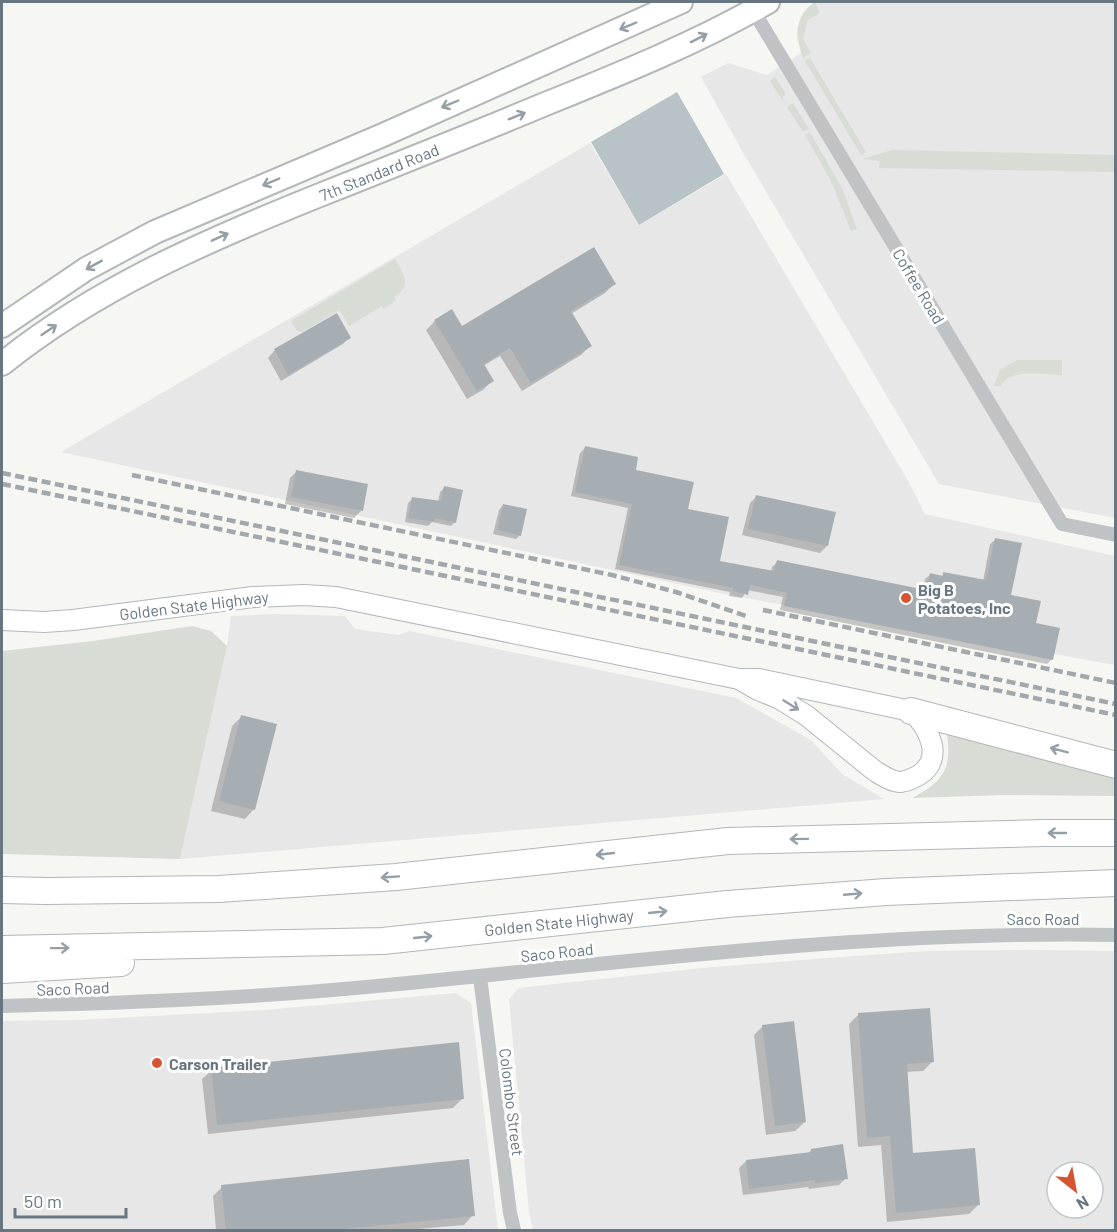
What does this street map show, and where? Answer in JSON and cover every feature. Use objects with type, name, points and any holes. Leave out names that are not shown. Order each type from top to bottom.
[{"type":"highway","points":[[911,711],[1116,765]]},
{"type":"highway","points":[[2,890],[219,889],[396,877],[728,841],[1116,833]]},
{"type":"highway","name":"Golden State Highway","points":[[2,949],[383,941],[728,904],[886,892],[1116,883]]},
{"type":"highway","points":[[2,970],[310,949],[383,941]]},
{"type":"main road","name":"7th Standard Road","points":[[2,326],[86,269],[155,232],[383,135],[681,2]]},
{"type":"main road","name":"7th Standard Road","points":[[2,364],[81,309],[116,288],[189,251],[300,203],[646,64],[756,4]]},
{"type":"main road","name":"Golden State Highway","points":[[2,620],[44,622],[73,620],[253,597],[304,594],[336,597],[739,679],[759,679],[911,711],[925,726],[932,743],[933,753],[929,764],[922,773],[901,782],[889,779],[875,771],[794,707],[739,679]]},
{"type":"street","name":"Coffee Road","points":[[756,4],[1062,524],[1116,535]]},
{"type":"street","name":"Saco Road","points":[[2,1006],[264,995],[779,946],[894,938],[1009,934],[1116,935]]},
{"type":"street","name":"Colombo Street","points":[[480,976],[514,1230]]},
{"type":"shaded area","points":[[815,2],[820,13],[808,20],[803,39],[811,53],[803,58],[798,27],[803,14]]},
{"type":"shaded area","points":[[816,2],[1115,2],[1115,518],[939,484],[745,156],[701,77],[728,63],[767,75],[801,53],[797,29],[809,7]]},
{"type":"shaded area","points":[[810,58],[866,152],[861,155],[805,61]]},
{"type":"shaded area","points":[[775,77],[786,94],[782,98],[787,107],[793,103],[809,129],[803,132],[770,81]]},
{"type":"shaded area","points":[[677,92],[724,174],[639,225],[591,142]]},
{"type":"shaded area","points":[[810,132],[843,190],[857,229],[851,231],[831,181],[805,135]]},
{"type":"shaded area","points":[[590,143],[639,225],[726,174],[907,479],[925,514],[1115,556],[1115,665],[729,595],[61,452]]},
{"type":"shaded area","points":[[892,150],[1115,155],[1115,172],[879,168],[880,161],[863,159]]},
{"type":"shaded area","points":[[395,259],[405,284],[400,293],[394,297],[396,300],[384,309],[382,306],[349,326],[339,310],[303,332],[297,331],[291,321]]},
{"type":"shaded area","points":[[1017,360],[1062,360],[1062,375],[1020,374],[1012,376],[1001,386],[994,386],[1000,370]]},
{"type":"shaded area","points":[[276,614],[345,616],[355,629],[399,635],[409,631],[736,698],[811,740],[842,774],[884,799],[180,859],[227,646],[231,616]]},
{"type":"shaded area","points":[[192,626],[211,631],[227,646],[180,859],[2,854],[2,651],[93,641]]},
{"type":"shaded area","points":[[946,729],[1115,777],[1115,796],[1003,795],[912,798],[932,785],[944,771],[948,753]]},
{"type":"shaded area","points":[[927,951],[1115,951],[1115,1230],[533,1230],[529,1212],[509,999],[519,988],[702,968]]},
{"type":"shaded area","points":[[456,993],[471,1003],[498,1230],[2,1230],[2,1021],[79,1020],[265,1010]]},
{"type":"building","points":[[594,247],[616,284],[571,311],[592,346],[531,383],[510,348],[484,364],[494,381],[477,391],[434,320],[452,309],[462,326]]},
{"type":"building","points":[[337,313],[351,338],[288,375],[274,349]]},
{"type":"building","points":[[585,446],[638,457],[636,470],[694,482],[688,509],[729,517],[720,561],[774,571],[777,560],[926,590],[930,573],[943,576],[943,572],[986,580],[995,538],[1022,543],[1011,595],[1041,601],[1036,623],[1060,628],[1053,660],[784,606],[787,593],[750,585],[748,595],[733,591],[733,588],[619,565],[632,504],[575,492]]},
{"type":"building","points":[[296,470],[368,484],[363,511],[291,497]]},
{"type":"building","points":[[444,486],[463,490],[456,523],[435,518],[434,522],[408,518],[412,497],[441,501]]},
{"type":"building","points":[[756,495],[836,512],[828,546],[748,529]]},
{"type":"building","points":[[503,504],[527,509],[521,536],[497,530]]},
{"type":"building","points":[[241,715],[277,724],[255,810],[219,801]]},
{"type":"building","points":[[930,1008],[934,1062],[907,1064],[913,1153],[975,1148],[980,1205],[896,1213],[890,1136],[867,1138],[858,1013]]},
{"type":"building","points":[[794,1021],[806,1122],[775,1126],[762,1025]]},
{"type":"building","points":[[459,1042],[464,1099],[217,1125],[211,1068]]},
{"type":"building","points":[[843,1144],[848,1179],[815,1183],[815,1180],[749,1189],[746,1160],[811,1152],[811,1149]]},
{"type":"building","points":[[469,1159],[475,1216],[333,1230],[226,1230],[221,1185]]},
{"type":"railway","points":[[2,473],[1116,704]]},
{"type":"railway","points":[[132,475],[612,575],[676,592],[746,616]]},
{"type":"railway","points":[[2,484],[1116,715]]},
{"type":"railway","points":[[763,610],[1116,683]]},
{"type":"place","name":"Big B Potatoes, Inc","points":[[906,598]]},
{"type":"place","name":"Carson Trailer","points":[[157,1063]]}]
